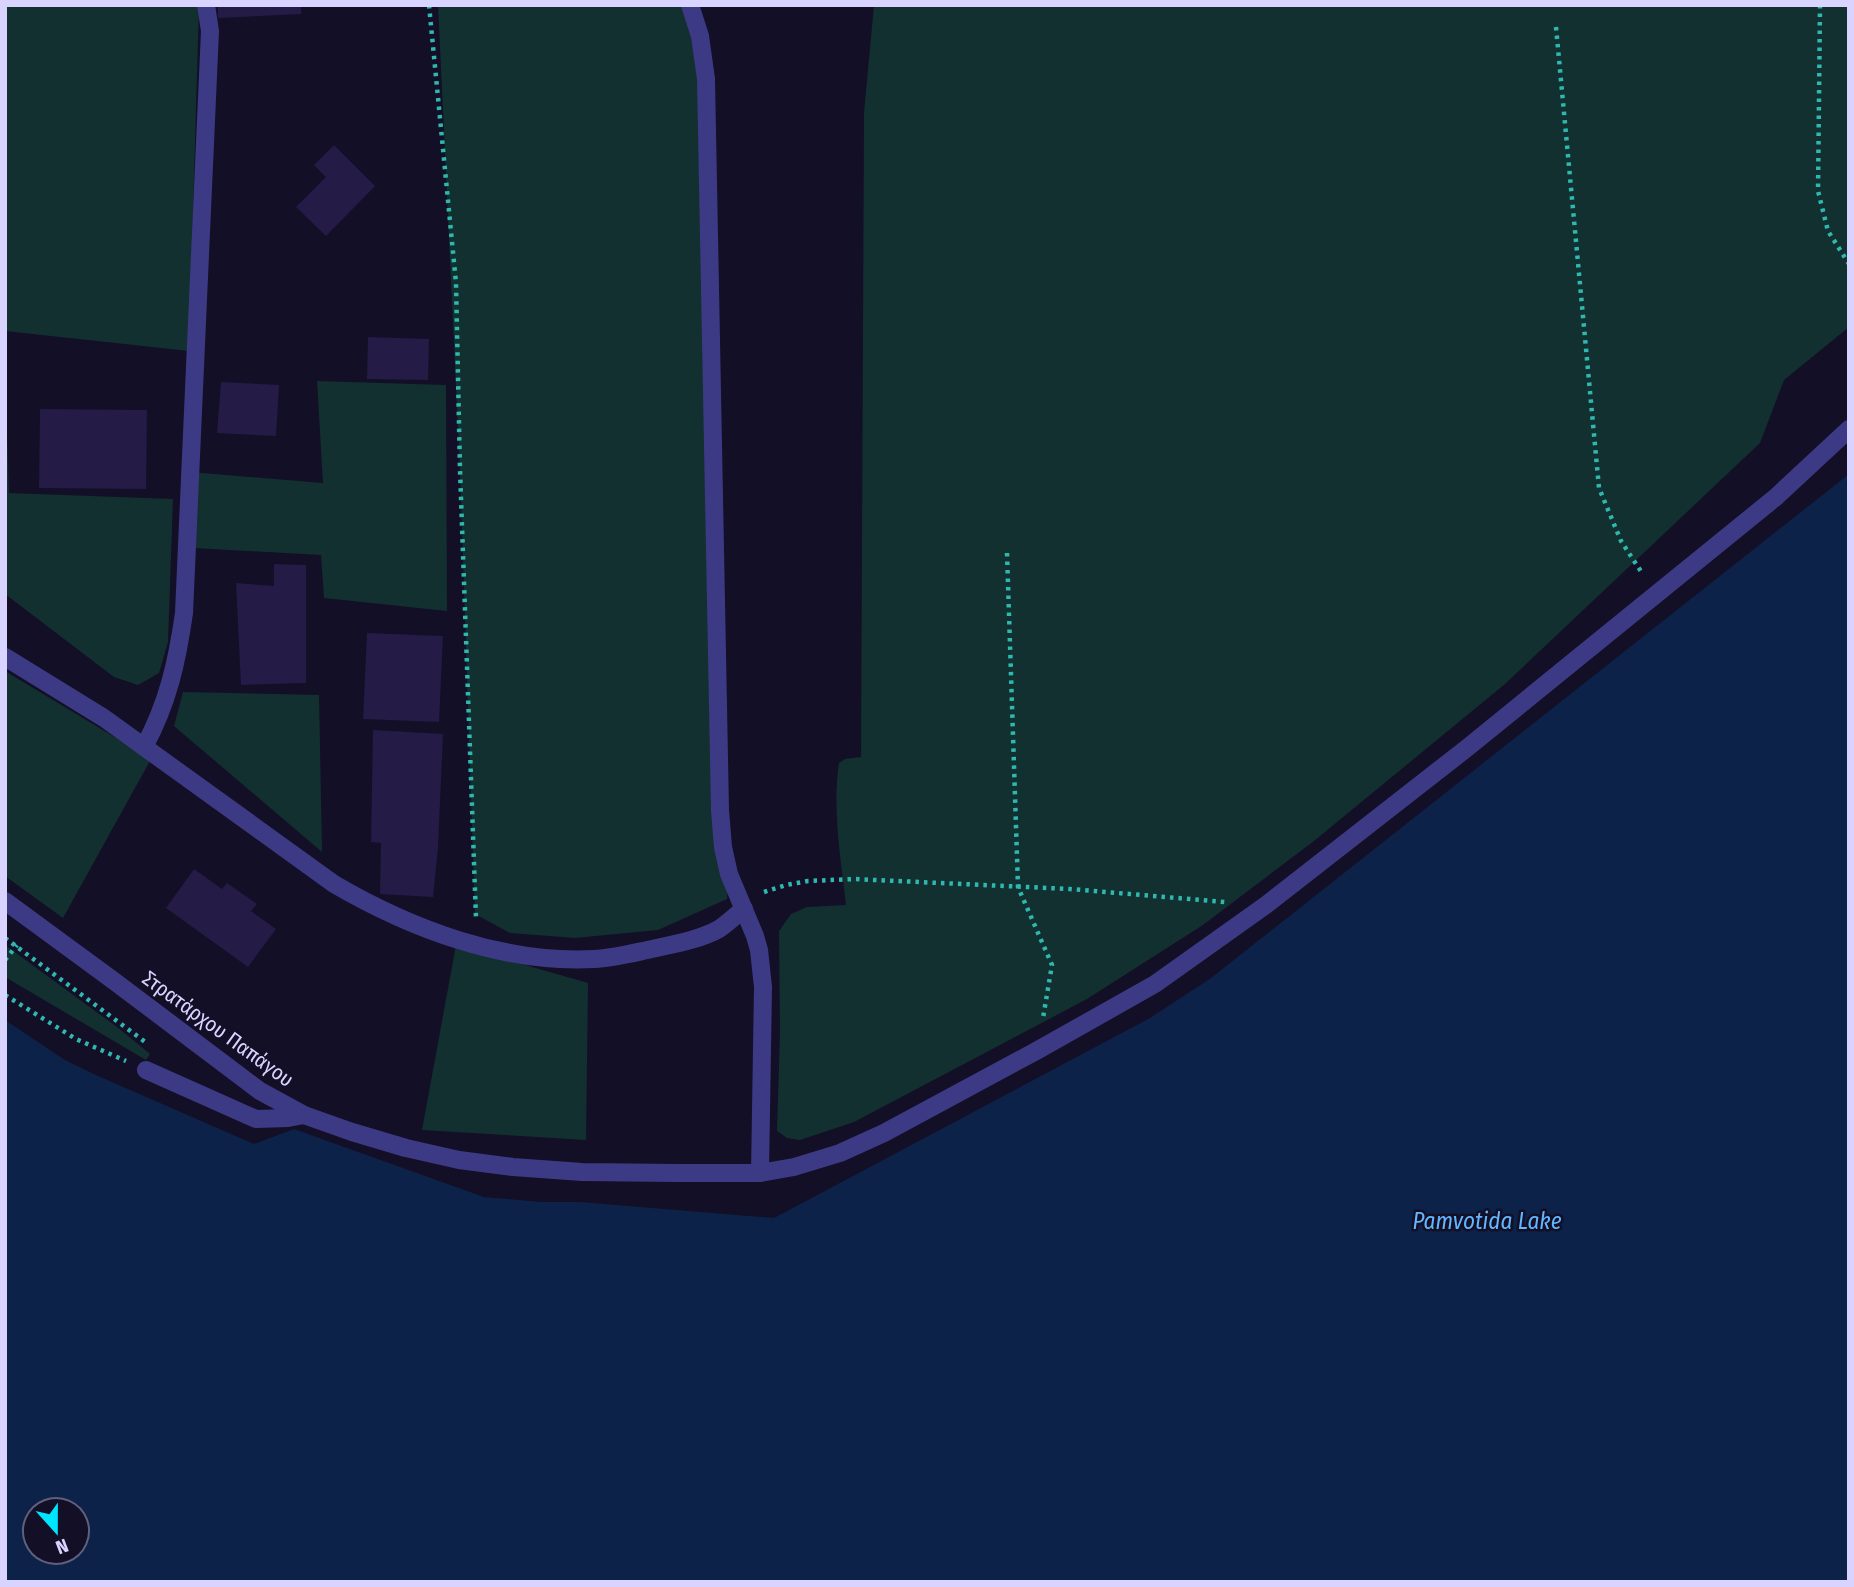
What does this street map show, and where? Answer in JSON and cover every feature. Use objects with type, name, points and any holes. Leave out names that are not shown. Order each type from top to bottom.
[{"type":"street","points":[[144,747],[159,718],[172,681],[184,613],[209,31],[205,5]]},
{"type":"street","points":[[690,5],[700,36],[706,79],[720,810],[723,847],[729,874],[759,950],[763,987],[760,1173]]},
{"type":"street","name":"Στρατάρχου Παπάγου","points":[[5,901],[248,1084],[304,1115],[373,1138],[459,1160],[582,1172],[760,1173],[794,1167],[841,1153],[884,1133],[1155,984],[1266,905],[1467,748],[1776,497],[1849,429]]},
{"type":"street","points":[[5,657],[104,718],[334,884],[391,915],[438,934],[542,958],[596,959],[698,937],[719,929],[744,909]]},
{"type":"street","points":[[146,1070],[256,1119],[304,1115]]},
{"type":"path","points":[[429,5],[457,283],[460,470],[477,945]]},
{"type":"path","points":[[1820,5],[1818,191],[1828,232],[1849,264]]},
{"type":"path","points":[[1556,27],[1599,488],[1621,541],[1645,578],[1659,593]]},
{"type":"path","points":[[1007,552],[1018,887],[1052,965],[1038,1050]]},
{"type":"path","points":[[744,909],[763,893],[786,884],[854,879],[1070,889],[1266,905]]},
{"type":"path","points":[[5,938],[158,1051]]},
{"type":"path","points":[[5,995],[76,1039],[146,1070]]},
{"type":"green space","points":[[5,5],[199,5],[189,351],[5,331]]},
{"type":"green space","points":[[438,5],[684,5],[706,79],[729,874],[727,899],[658,930],[575,938],[510,933],[475,914],[460,470]]},
{"type":"green space","points":[[874,5],[1849,5],[1849,327],[1784,380],[1760,443],[1505,684],[1314,841],[1203,925],[1087,999],[854,1122],[800,1140],[787,1138],[777,1131],[779,931],[791,914],[807,907],[846,905],[838,834],[837,780],[839,763],[845,759],[861,757],[864,113]]},
{"type":"green space","points":[[5,377],[9,493],[173,499],[168,642],[159,673],[138,685],[114,677],[5,594]]},
{"type":"green space","points":[[317,381],[446,385],[447,611],[324,598],[321,555],[194,548],[190,472],[323,483]]},
{"type":"green space","points":[[5,671],[151,759],[63,918],[5,876]]},
{"type":"green space","points":[[183,692],[319,695],[322,852],[174,726]]},
{"type":"green space","points":[[5,945],[117,1027],[150,1054],[146,1060],[5,977]]},
{"type":"green space","points":[[456,945],[588,983],[586,1140],[422,1130]]},
{"type":"water","name":"Pamvotida Lake","points":[[1849,474],[1849,1582],[5,1582],[5,1020],[65,1060],[254,1144],[294,1129],[484,1197],[774,1218],[1150,1018],[1211,978]]},
{"type":"building","points":[[218,5],[301,5],[301,14],[218,18]]},
{"type":"building","points":[[334,145],[375,186],[326,236],[296,207],[326,177],[314,165]]},
{"type":"building","points":[[368,337],[429,339],[428,380],[367,379]]},
{"type":"building","points":[[221,382],[279,385],[276,436],[217,433]]},
{"type":"building","points":[[40,409],[147,410],[146,489],[39,488]]},
{"type":"building","points":[[274,564],[306,565],[306,683],[241,685],[236,583],[274,586]]},
{"type":"building","points":[[367,633],[443,636],[439,722],[363,719]]},
{"type":"building","points":[[373,730],[443,734],[433,897],[380,894],[381,843],[371,842]]},
{"type":"building","points":[[194,869],[222,889],[227,883],[257,904],[251,911],[276,929],[248,967],[166,908]]}]
